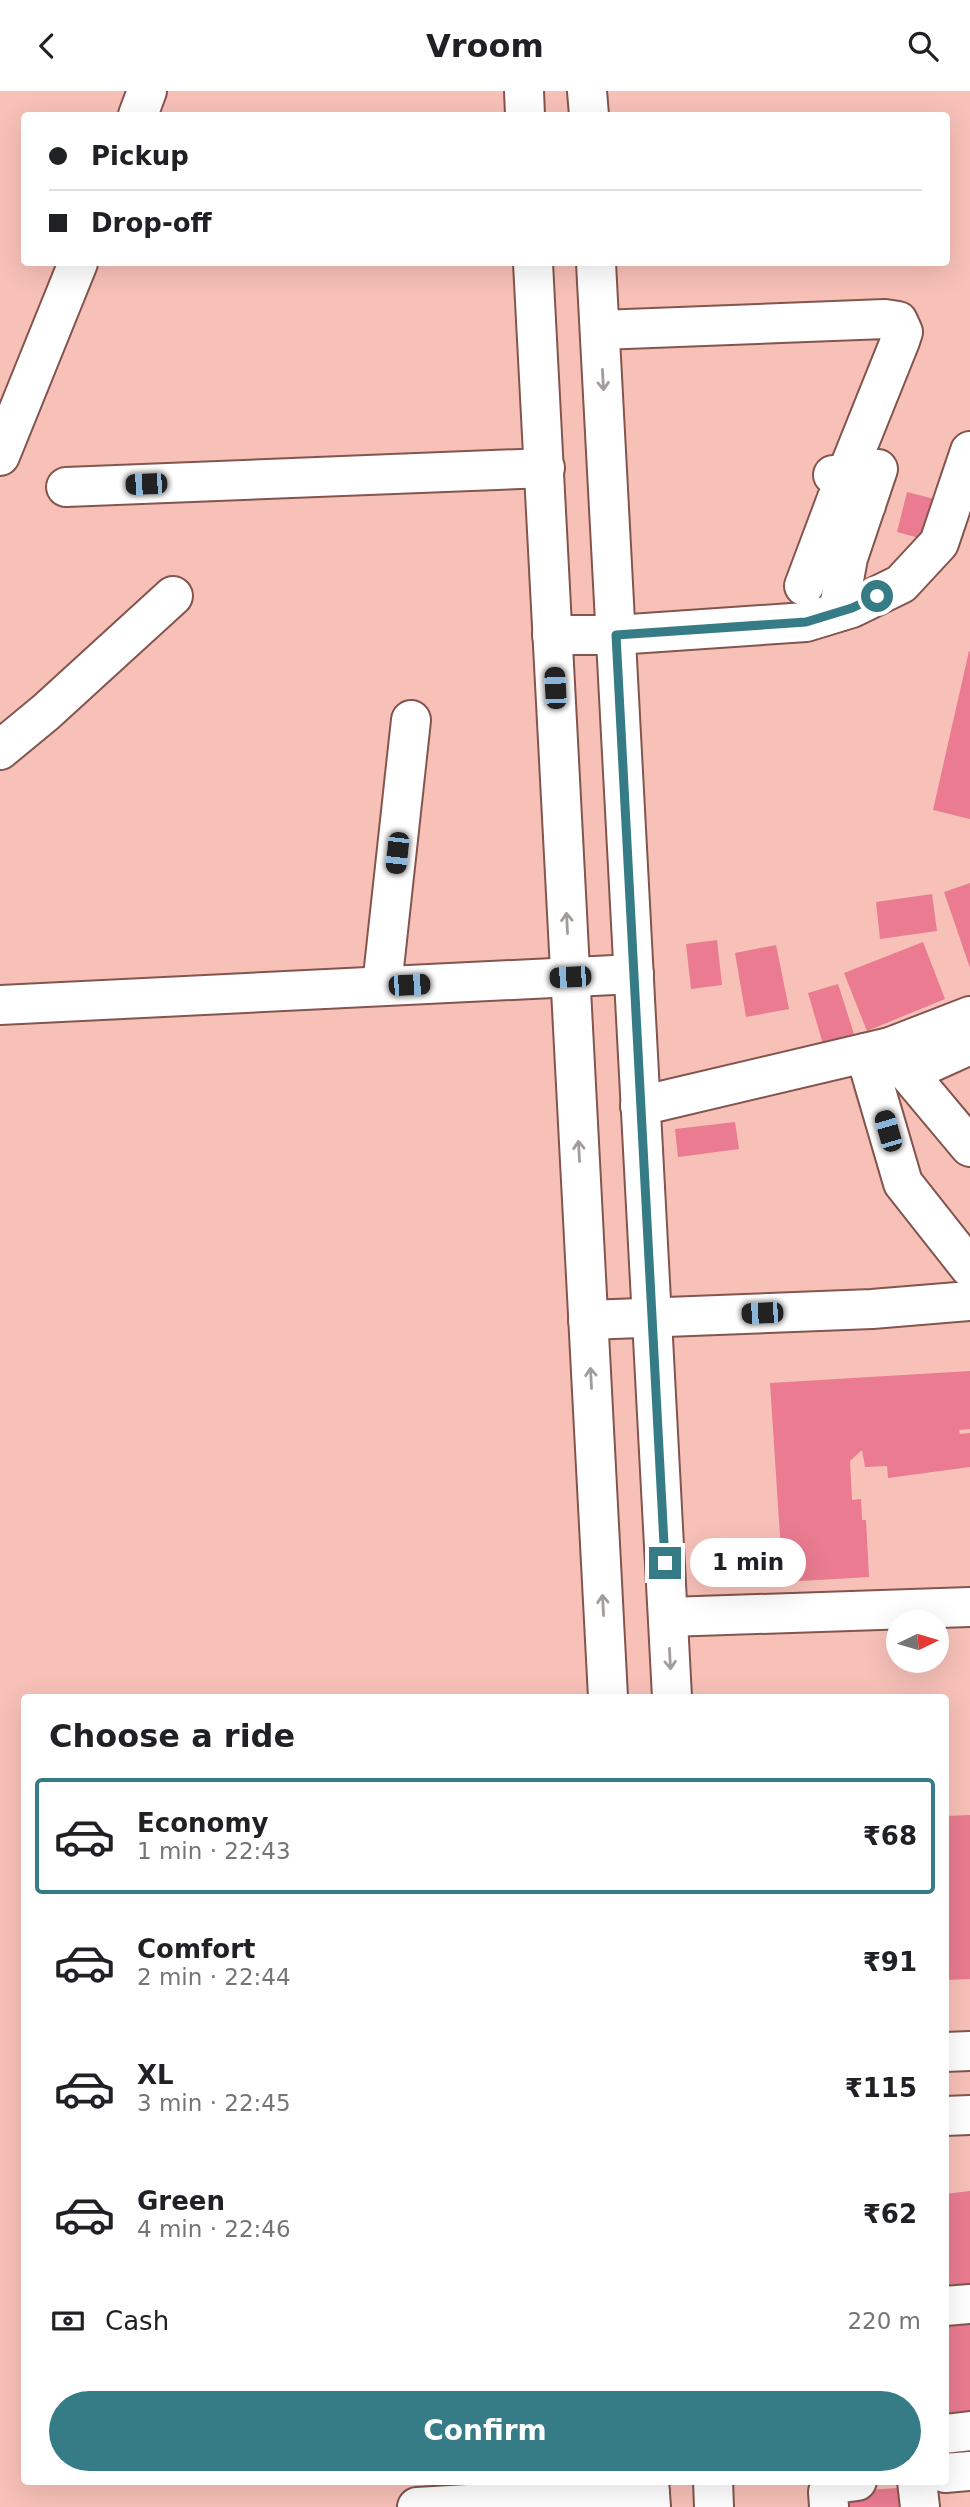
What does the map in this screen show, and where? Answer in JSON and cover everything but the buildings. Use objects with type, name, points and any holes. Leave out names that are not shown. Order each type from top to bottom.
[{"type":"street","points":[[139,112],[148,91]]},
{"type":"street","points":[[524,91],[525,112]]},
{"type":"street","points":[[587,91],[589,112]]},
{"type":"street","points":[[0,456],[77,266]]},
{"type":"street","points":[[533,266],[608,1694]]},
{"type":"street","points":[[597,266],[672,1694]]},
{"type":"street","points":[[600,330],[886,319],[898,321],[903,332],[900,341],[845,478],[842,480],[833,475]]},
{"type":"street","points":[[552,635],[616,635],[806,622],[852,608],[901,584],[939,543],[970,451]]},
{"type":"street","points":[[66,487],[545,468]]},
{"type":"street","points":[[838,612],[848,558],[878,468]]},
{"type":"street","points":[[804,586],[836,498],[849,496],[866,505]]},
{"type":"street","points":[[0,750],[46,712],[173,596]]},
{"type":"street","points":[[382,986],[411,720]]},
{"type":"street","points":[[0,1005],[634,974]]},
{"type":"street","points":[[888,1058],[970,1016]]},
{"type":"street","points":[[640,1106],[888,1058],[970,1045]]},
{"type":"street","points":[[888,1058],[970,1147]]},
{"type":"street","points":[[888,1058],[903,1184],[970,1268]]},
{"type":"street","points":[[588,1320],[872,1309],[970,1301]]},
{"type":"street","points":[[668,1618],[970,1607]]},
{"type":"street","points":[[949,2052],[970,2051]]},
{"type":"street","points":[[949,2116],[970,2115]]},
{"type":"street","points":[[949,2306],[970,2304]]},
{"type":"street","points":[[949,2434],[970,2431]]},
{"type":"street","points":[[949,2473],[970,2471]]},
{"type":"street","points":[[713,2485],[714,2507]]},
{"type":"street","points":[[829,2507],[828,2492],[834,2485]]},
{"type":"street","points":[[917,2485],[920,2507]]},
{"type":"street","points":[[417,2507],[650,2494]]},
{"type":"route","points":[[665,1563],[616,635],[806,622],[852,608],[877,596]]}]
